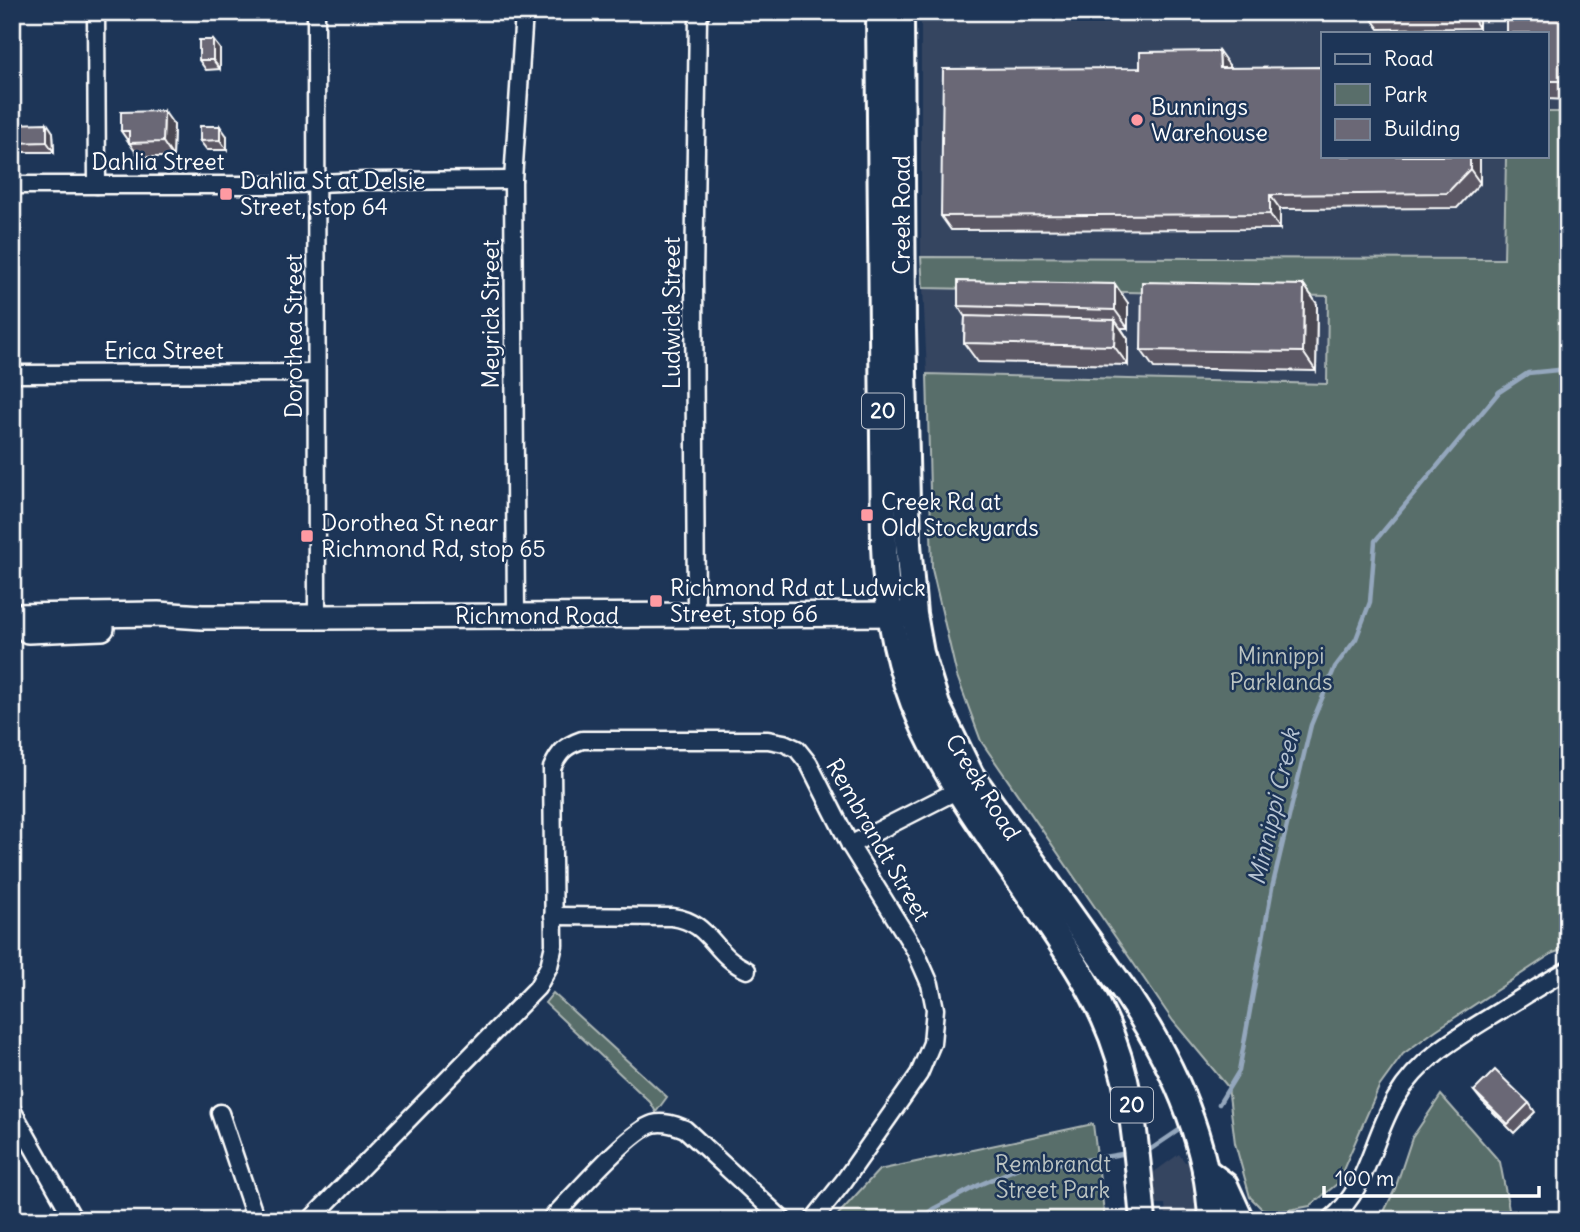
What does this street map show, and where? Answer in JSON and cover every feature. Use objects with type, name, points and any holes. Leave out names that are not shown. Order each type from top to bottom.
[{"type":"main road","name":"Creek Road","points":[[879,12],[884,545],[902,615],[925,665],[937,705],[971,775],[1138,1010],[1161,1050],[1193,1123],[1205,1170],[1211,1220]]},
{"type":"main road","name":"Creek Road","points":[[901,12],[902,328],[908,544],[898,656],[916,709],[932,744],[958,790],[1069,954],[1094,996],[1111,1033],[1124,1069],[1133,1110],[1143,1220]]},
{"type":"main road","name":"Richmond Road","points":[[12,616],[902,615]]},
{"type":"main road","name":"Richmond Road","points":[[23,631],[164,624],[202,617]]},
{"type":"main road","points":[[12,622],[31,624],[23,631]]},
{"type":"main road","points":[[1111,1033],[1126,1028],[1138,1010]]},
{"type":"main road","points":[[1205,1170],[1225,1185],[1241,1220]]},
{"type":"street","points":[[96,12],[97,185]]},
{"type":"street","name":"Dorothea Street","points":[[316,12],[317,617]]},
{"type":"street","name":"Meyrick Street","points":[[516,616],[513,180],[524,12]]},
{"type":"street","name":"Ludwick Street","points":[[696,615],[694,280],[698,18],[701,12]]},
{"type":"street","name":"Dahlia Street","points":[[12,185],[275,185],[317,182],[513,180]]},
{"type":"street","name":"Erica Street","points":[[12,374],[316,373]]},
{"type":"street","name":"Rembrandt Street","points":[[310,1220],[537,988],[549,966],[554,944],[552,768],[566,745],[582,740],[768,740],[797,749],[809,764],[850,845],[915,950],[930,984],[935,1009],[932,1043],[919,1074],[844,1181],[813,1220]]},
{"type":"street","points":[[850,845],[958,790]]},
{"type":"street","points":[[553,916],[687,919],[700,928],[733,964],[747,970]]},
{"type":"street","points":[[1330,1220],[1349,1202],[1356,1190],[1386,1117],[1396,1097],[1414,1074],[1436,1052],[1568,970]]},
{"type":"street","points":[[12,1110],[74,1220]]},
{"type":"street","points":[[220,1113],[256,1220]]},
{"type":"street","points":[[550,1220],[632,1136],[653,1124],[672,1124],[685,1129],[783,1220]]},
{"type":"shaded area","points":[[921,12],[1568,12],[1568,112],[1548,112],[1548,32],[1321,32],[1321,158],[1506,158],[1504,259],[921,257]]},
{"type":"shaded area","points":[[923,288],[1329,296],[1328,384],[927,374]]},
{"type":"shaded area","points":[[1179,1154],[1185,1162],[1193,1162],[1196,1220],[1166,1216],[1165,1204],[1152,1204],[1150,1175]]},
{"type":"green space","name":"Minnippi Parklands","points":[[1548,112],[1568,112],[1568,948],[1553,953],[1403,1054],[1379,1087],[1337,1184],[1310,1206],[1278,1212],[1262,1209],[1250,1197],[1235,1143],[1228,1087],[1173,1021],[981,741],[957,676],[932,569],[927,374],[1327,384],[1328,296],[923,288],[921,257],[1504,259],[1506,158],[1548,158]]},
{"type":"green space","points":[[553,993],[667,1097],[656,1112],[650,1102],[545,1003]]},
{"type":"green space","points":[[1441,1095],[1500,1162],[1511,1220],[1380,1220],[1395,1189],[1412,1138]]},
{"type":"green space","name":"Rembrandt Street Park","points":[[1093,1124],[1105,1220],[833,1220],[879,1170]]},
{"type":"building","points":[[1507,12],[1564,12],[1563,42],[1568,42],[1568,67],[1562,67],[1562,81],[1548,81],[1548,32],[1507,32]]},
{"type":"building","points":[[199,40],[213,40],[213,60],[199,60]]},
{"type":"building","name":"Bunnings Warehouse","points":[[1219,51],[1220,68],[1321,67],[1321,158],[1470,158],[1470,169],[1447,193],[1270,195],[1270,214],[941,216],[943,69],[1140,68],[1140,52]]},
{"type":"building","points":[[164,111],[163,142],[129,143],[129,131],[121,131],[121,112]]},
{"type":"building","points":[[47,123],[47,142],[12,143],[12,124]]},
{"type":"building","points":[[200,126],[220,126],[220,140],[200,141]]},
{"type":"building","points":[[958,281],[1115,284],[1115,310],[958,306]]},
{"type":"building","points":[[1142,282],[1304,285],[1303,352],[1141,350]]},
{"type":"building","points":[[965,316],[1115,320],[1114,346],[964,343]]},
{"type":"building","points":[[1495,1070],[1529,1103],[1508,1124],[1474,1091]]},
{"type":"waterway","name":"Minnippi Creek","points":[[1219,1104],[1239,1071],[1272,888],[1311,725],[1335,667],[1356,639],[1370,602],[1375,541],[1499,392],[1528,373],[1568,369]]},
{"type":"waterway","name":"Minnippi Creek","points":[[1148,1151],[1179,1130]]},
{"type":"waterway","name":"Minnippi Creek","points":[[919,1220],[933,1209],[979,1185],[1025,1165],[1068,1163],[1128,1153]]},
{"type":"place","name":"Bunnings Warehouse","points":[[1137,120]]},
{"type":"place","name":"Dahlia St at Delsie Street, stop 64","points":[[226,194]]},
{"type":"place","name":"Creek Rd at Old Stockyards","points":[[867,515]]},
{"type":"place","name":"Dorothea St near Richmond Rd, stop 65","points":[[307,536]]},
{"type":"place","name":"Richmond Rd at Ludwick Street, stop 66","points":[[656,601]]}]
